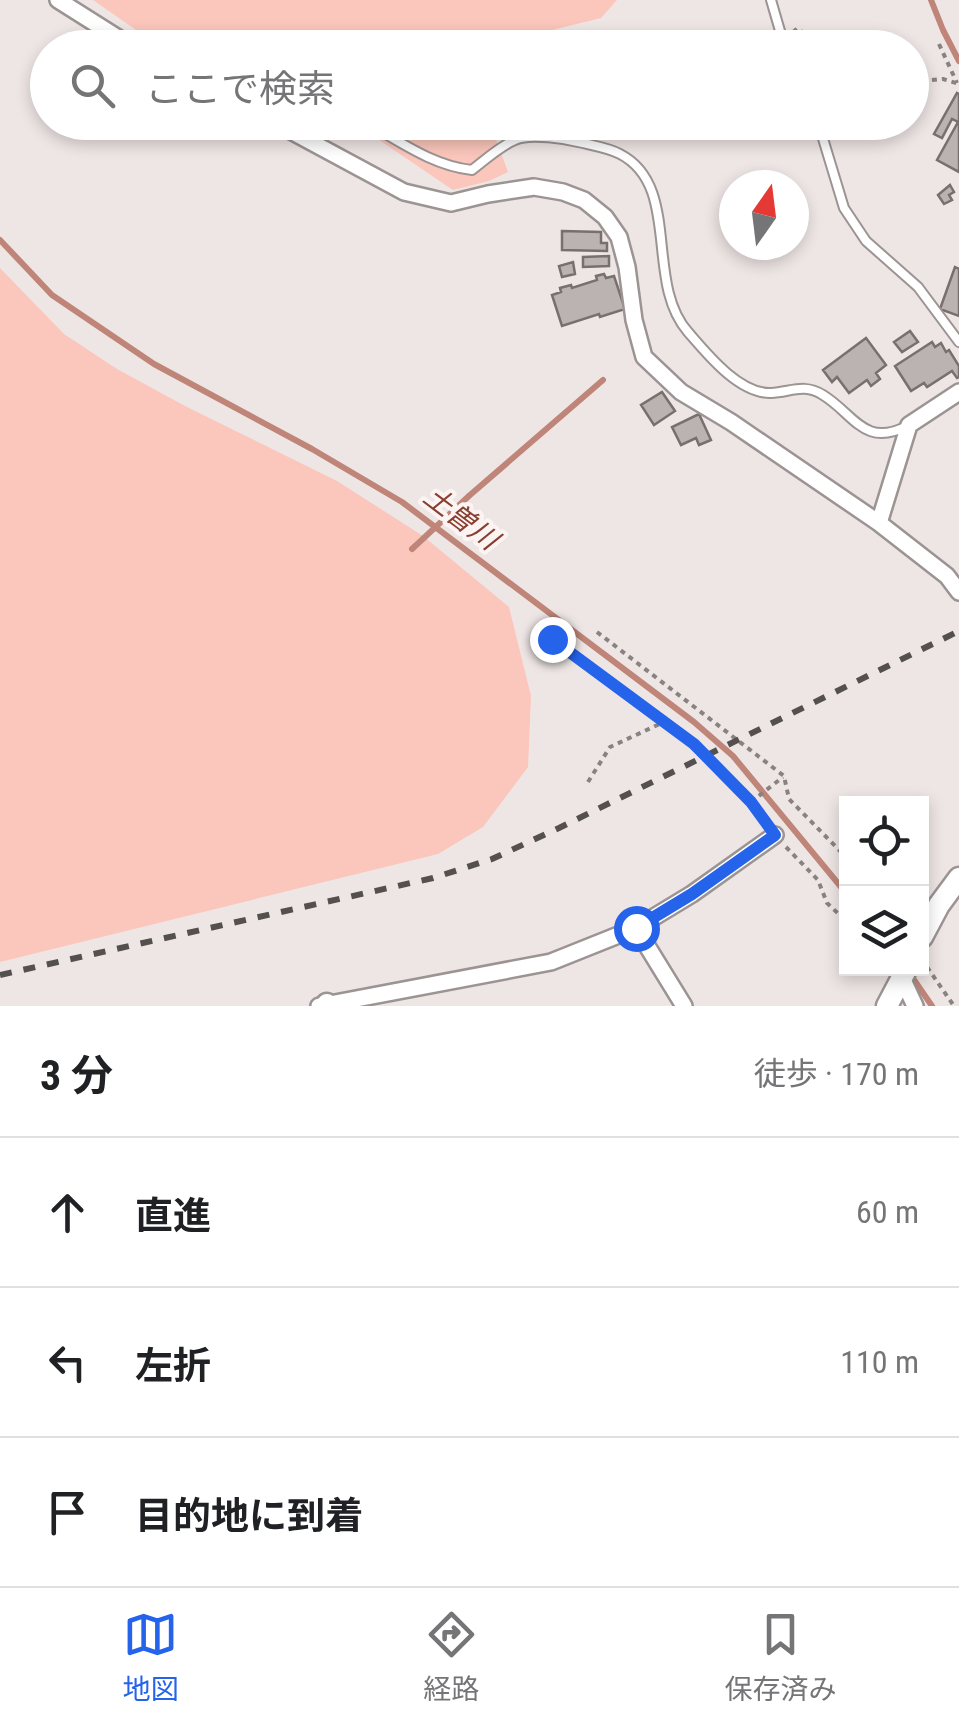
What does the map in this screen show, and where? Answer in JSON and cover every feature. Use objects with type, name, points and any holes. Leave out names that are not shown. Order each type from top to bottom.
[{"type":"main road","points":[[929,923],[959,878]]},
{"type":"main road","points":[[888,1006],[904,976]]},
{"type":"street","points":[[58,0],[106,30]]},
{"type":"street","points":[[307,140],[404,192],[451,203],[534,187],[584,200],[605,217],[618,237],[644,356],[681,392],[879,523],[947,576],[959,592]]},
{"type":"street","points":[[879,523],[909,425],[959,392]]},
{"type":"street","points":[[324,1005],[551,962],[636,928],[775,835]]},
{"type":"street","points":[[636,928],[684,1006]]},
{"type":"street","points":[[906,976],[914,1006]]},
{"type":"lane","points":[[771,0],[779,30]]},
{"type":"lane","points":[[398,140],[436,161],[472,170],[514,140]]},
{"type":"lane","points":[[559,140],[617,152],[631,161],[651,184],[664,277],[677,316],[734,379],[756,391],[771,393],[804,387],[823,395],[860,426],[872,431],[889,435],[909,425]]},
{"type":"lane","points":[[823,140],[844,208],[866,241],[918,287],[959,342]]},
{"type":"path","points":[[940,44],[958,84]]},
{"type":"path","points":[[929,78],[958,84]]},
{"type":"path","points":[[598,632],[784,776],[788,799],[839,850]]},
{"type":"path","points":[[552,639],[694,744],[751,802],[775,835],[818,880],[827,903],[839,914]]},
{"type":"path","points":[[588,782],[610,747],[664,722]]},
{"type":"path","points":[[751,802],[784,776]]},
{"type":"path","points":[[929,968],[954,1006]]},
{"type":"shaded area","points":[[93,0],[617,0],[601,18],[552,30],[136,30]]},
{"type":"shaded area","points":[[379,140],[496,140],[508,172],[453,190]]},
{"type":"shaded area","points":[[0,268],[64,334],[185,406],[337,481],[423,536],[509,607],[531,696],[528,767],[483,827],[438,854],[0,962]]},
{"type":"building","points":[[959,94],[959,172],[937,160],[958,122],[952,119],[942,138],[934,134]]},
{"type":"building","points":[[950,185],[954,192],[949,195],[952,200],[944,204],[938,195]]},
{"type":"building","points":[[562,231],[601,232],[601,243],[607,243],[607,251],[562,250]]},
{"type":"building","points":[[609,256],[609,266],[583,267],[583,257]]},
{"type":"building","points":[[573,262],[575,274],[562,277],[559,266]]},
{"type":"building","points":[[955,267],[959,269],[959,316],[940,309]]},
{"type":"building","points":[[604,274],[606,278],[614,276],[625,309],[562,326],[552,295],[561,292],[560,288],[572,288]]},
{"type":"building","points":[[910,331],[918,342],[902,352],[894,342]]},
{"type":"building","points":[[866,338],[886,365],[876,373],[880,379],[871,386],[867,380],[849,393],[837,377],[832,382],[823,370]]},
{"type":"building","points":[[932,342],[935,347],[941,343],[946,352],[949,350],[959,366],[959,377],[952,371],[927,387],[924,383],[911,391],[895,366]]},
{"type":"building","points":[[662,392],[675,411],[654,425],[641,405]]},
{"type":"building","points":[[699,414],[711,440],[699,445],[696,438],[681,445],[672,427]]},
{"type":"waterway","points":[[931,0],[959,61]]},
{"type":"waterway","name":"土曽川","points":[[0,240],[52,295],[154,364],[402,502],[694,722],[733,756],[840,886]]},
{"type":"waterway","points":[[412,549],[603,380]]},
{"type":"waterway","name":"土曽川","points":[[911,976],[932,1006]]},
{"type":"railway","points":[[0,975],[433,878],[492,859],[959,631]]},
{"type":"route","points":[[552,639],[694,744],[751,802],[775,835],[636,928]]}]
